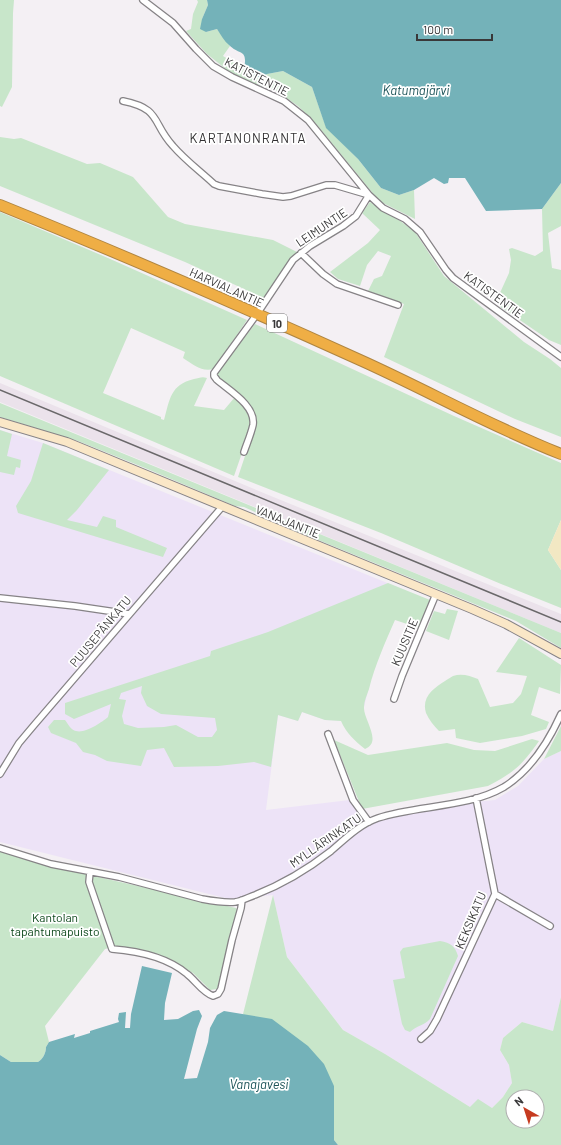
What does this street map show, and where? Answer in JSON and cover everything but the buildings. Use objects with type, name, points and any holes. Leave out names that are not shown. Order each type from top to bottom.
[{"type":"highway","name":"HARVIALANTIE","points":[[0,205],[257,314],[361,360],[495,425],[550,450],[561,453]]},
{"type":"street","name":"KATISTENTIE","points":[[144,0],[173,23],[213,66],[232,77],[284,101],[308,120],[369,195],[383,208],[406,219],[420,232],[453,278],[561,357]]},
{"type":"street","name":"KATISTENTIE","points":[[123,101],[143,106],[148,110],[154,116],[164,135],[172,146],[214,184],[219,186],[268,196],[283,197],[303,193],[326,185],[335,185],[369,195]]},
{"type":"street","name":"LEIMUNTIE","points":[[244,452],[253,425],[253,418],[250,409],[217,380],[214,374],[293,260],[324,236],[343,226],[356,216],[369,195]]},
{"type":"street","points":[[301,253],[323,274],[337,284],[398,305]]},
{"type":"street","name":"VANAJANTIE","points":[[0,422],[67,442],[436,594],[506,624],[561,654]]},
{"type":"street","name":"PUUSEPÄNKATU","points":[[0,774],[19,743],[222,507]]},
{"type":"street","name":"KUUSITIE","points":[[394,699],[436,594]]},
{"type":"street","points":[[0,598],[75,606],[129,614]]},
{"type":"street","name":"MYLLÄRINKATU","points":[[0,848],[51,864],[150,885],[215,902],[242,900],[304,871],[368,822],[386,816],[476,798],[493,793],[524,771],[543,748],[561,714]]},
{"type":"street","points":[[328,734],[352,800],[368,822]]},
{"type":"street","name":"KEKSIKATU","points":[[421,1040],[430,1031],[437,1019],[495,894],[476,798]]},
{"type":"street","points":[[90,872],[89,882],[112,948],[141,953],[171,963],[188,974],[207,994],[213,996],[218,994],[221,989],[232,940],[242,908],[242,900]]},
{"type":"street","points":[[495,894],[550,926]]},
{"type":"shaded area","points":[[0,383],[266,494],[561,614],[561,633],[0,402]]},
{"type":"shaded area","points":[[0,430],[43,443],[407,591],[374,667],[364,707],[351,721],[325,720],[302,712],[298,721],[278,715],[266,810],[358,799],[369,826],[381,820],[466,803],[495,800],[518,786],[544,759],[561,751],[561,997],[553,1031],[522,1022],[503,1038],[500,1050],[509,1065],[512,1083],[508,1089],[505,1089],[503,1097],[492,1108],[470,1107],[385,1054],[343,1030],[287,957],[273,895],[229,899],[0,842]]},
{"type":"green space","points":[[0,0],[14,0],[12,87],[2,107],[0,106]]},
{"type":"green space","points":[[197,0],[207,0],[208,5],[202,19],[206,32],[217,29],[230,46],[223,56],[259,78],[267,74],[283,71],[312,87],[326,127],[358,159],[381,188],[399,195],[414,190],[415,219],[379,201],[317,125],[298,106],[273,89],[251,83],[227,70],[207,54],[186,31],[191,29],[193,14],[198,2]]},
{"type":"green space","points":[[0,137],[14,139],[21,138],[87,164],[100,163],[133,177],[168,217],[185,224],[273,240],[299,253],[264,300],[255,294],[185,262],[0,186]]},
{"type":"green space","points":[[561,183],[561,226],[548,233],[552,268],[561,270],[561,345],[549,340],[499,306],[499,295],[509,273],[511,260],[509,249],[512,248],[535,256],[543,251],[542,209]]},
{"type":"green space","points":[[370,202],[415,232],[444,276],[524,342],[561,368],[561,437],[515,419],[384,357],[404,304],[368,291],[374,279],[382,276],[391,256],[378,251],[367,265],[360,286],[338,279],[330,272],[368,243],[380,230],[362,213]]},
{"type":"green space","points":[[0,212],[247,320],[214,369],[209,370],[201,369],[183,358],[185,352],[131,328],[103,393],[161,417],[161,419],[164,420],[172,394],[180,385],[200,377],[207,378],[194,406],[224,410],[235,397],[248,410],[252,424],[234,476],[0,376]]},
{"type":"green space","points":[[255,324],[454,416],[561,463],[561,520],[548,550],[561,570],[561,608],[381,533],[238,477],[255,426],[255,419],[248,405],[242,398],[217,377],[216,374]]},
{"type":"green space","points":[[0,403],[561,633],[561,648],[516,621],[289,528],[244,507],[235,506],[78,441],[0,417]]},
{"type":"green space","points":[[0,430],[12,434],[7,456],[21,460],[20,468],[16,467],[14,475],[0,472]]},
{"type":"green space","points":[[43,443],[109,470],[77,510],[67,520],[97,527],[103,516],[116,520],[116,527],[167,548],[163,557],[18,513],[16,506],[31,481]]},
{"type":"green space","points":[[388,583],[430,600],[419,628],[395,620],[377,663],[364,702],[364,712],[372,736],[370,746],[365,749],[345,729],[341,721],[325,720],[302,712],[298,721],[278,715],[271,767],[254,762],[218,766],[174,767],[164,748],[147,750],[141,766],[107,761],[95,755],[83,752],[76,743],[51,733],[48,727],[54,720],[65,720],[74,730],[84,731],[108,717],[111,704],[74,719],[65,714],[65,703],[210,656],[211,651],[268,632]],"holes":[[[142,686],[141,693],[147,706],[161,714],[215,718],[217,730],[212,737],[198,737],[176,725],[138,728],[124,724],[122,716],[126,700],[119,699],[121,693]]]},
{"type":"green space","points":[[447,609],[458,611],[449,640],[426,631],[434,611],[445,614]]},
{"type":"green space","points":[[519,638],[561,665],[560,694],[539,687],[531,715],[549,722],[546,729],[522,736],[480,743],[456,738],[455,729],[439,731],[427,716],[425,702],[433,690],[453,676],[463,675],[478,679],[490,707],[513,703],[521,694],[527,676],[496,672]]},
{"type":"green space","points":[[561,726],[561,751],[544,759]]},
{"type":"green space","points":[[532,739],[539,741],[523,762],[512,772],[488,786],[362,809],[334,740],[368,755],[447,743],[474,750],[495,751]]},
{"type":"green space","name":"Kantolan tapahtumapuisto","points":[[0,850],[22,858],[98,877],[236,908],[238,911],[224,976],[217,989],[210,990],[193,973],[166,958],[150,952],[116,946],[105,949],[45,1026],[49,1042],[46,1047],[45,1054],[41,1059],[38,1062],[11,1062],[0,1055]]},
{"type":"green space","points":[[273,895],[287,957],[343,1030],[385,1054],[470,1107],[478,1099],[492,1108],[505,1094],[505,1129],[545,1129],[545,1089],[508,1089],[512,1083],[509,1065],[500,1050],[503,1038],[522,1022],[553,1031],[561,997],[561,1145],[338,1145],[334,1140],[334,1086],[243,1014]]},
{"type":"green space","points":[[440,941],[452,946],[458,956],[430,1019],[410,1032],[405,1030],[402,1024],[393,980],[405,978],[400,952],[403,948]]},
{"type":"sand","points":[[561,520],[561,570],[548,550]]},
{"type":"water","name":"Katumajärvi","points":[[207,0],[561,0],[561,183],[542,209],[486,211],[465,178],[449,178],[448,183],[444,184],[434,178],[414,190],[399,195],[381,188],[358,159],[326,128],[312,87],[283,71],[267,74],[260,78],[244,69],[244,55],[227,43],[217,29],[206,32],[200,29],[202,19],[208,5]]},
{"type":"water","name":"Vanajavesi","points":[[142,966],[172,973],[165,1003],[164,1020],[178,1019],[193,1011],[199,1010],[202,1016],[197,1029],[184,1079],[197,1078],[208,1042],[210,1028],[217,1015],[224,1011],[272,1019],[308,1046],[324,1064],[334,1086],[334,1140],[338,1145],[0,1145],[0,1055],[11,1062],[38,1062],[44,1056],[49,1042],[75,1034],[74,1038],[90,1033],[90,1031],[119,1022],[119,1013],[126,1012],[125,1028],[130,1028],[131,1014]]},
{"type":"railway","points":[[0,390],[561,622]]},
{"type":"district","name":"KARTANONRANTA","points":[[248,138]]}]
